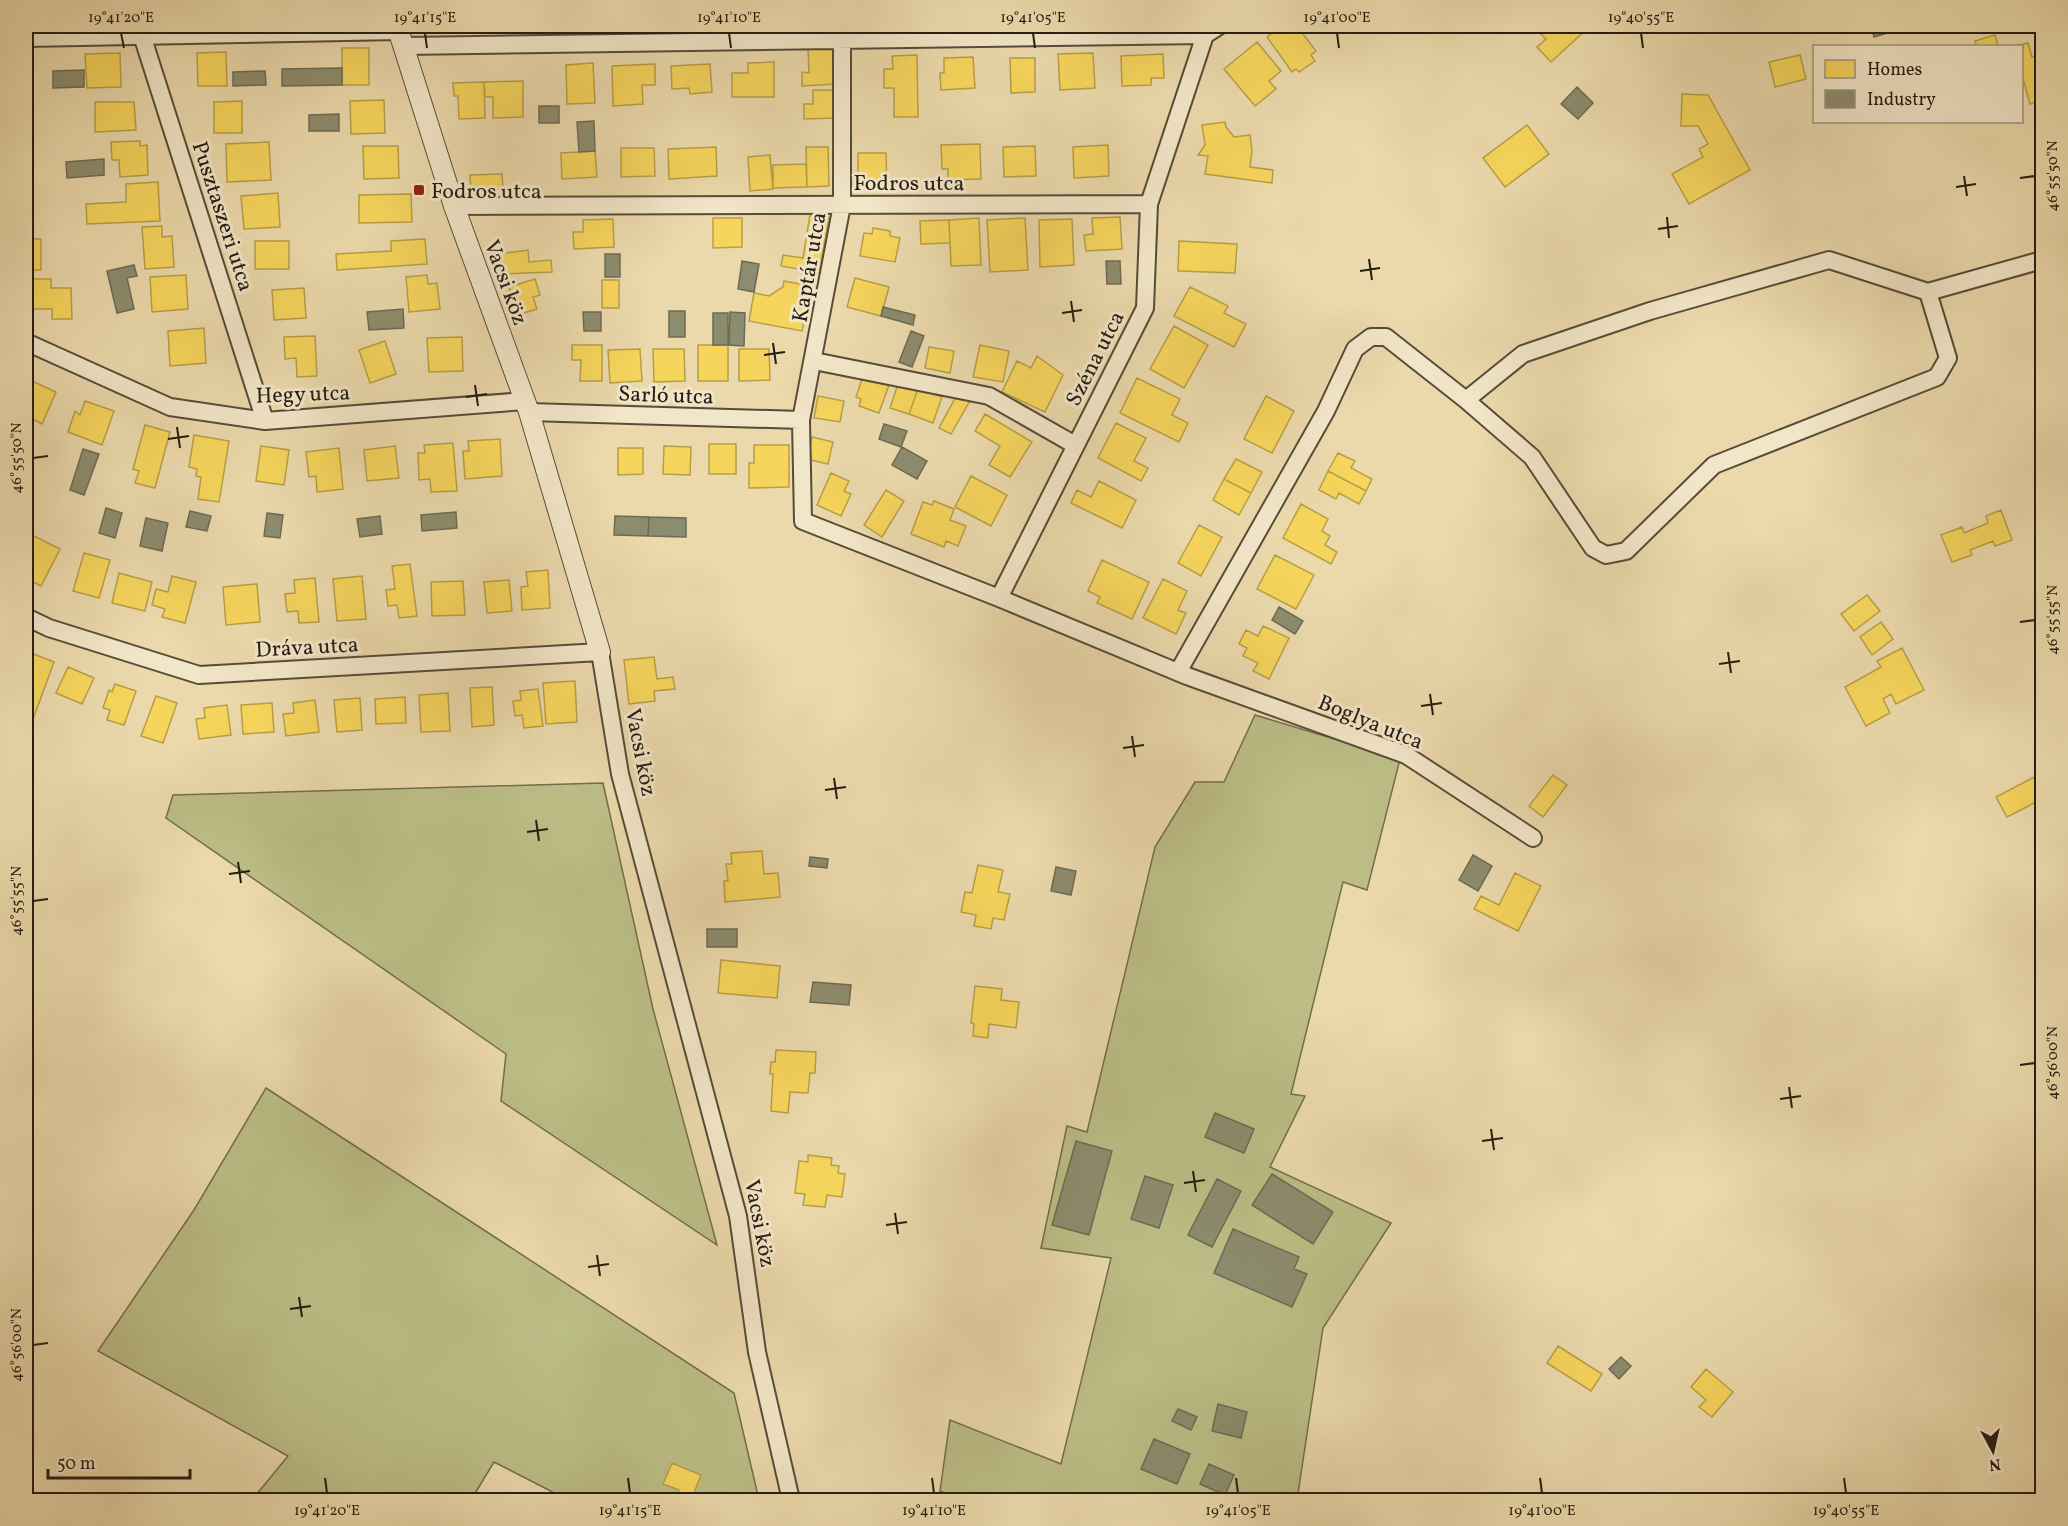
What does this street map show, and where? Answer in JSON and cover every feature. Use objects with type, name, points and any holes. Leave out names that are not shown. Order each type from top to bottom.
[{"type":"street","points":[[26,38],[141,31],[400,34],[1212,30]]},
{"type":"street","name":"Széna utca","points":[[999,598],[1145,308],[1149,204],[1212,30]]},
{"type":"street","name":"Pusztaszeri utca","points":[[141,31],[265,421]]},
{"type":"street","name":"Kaptár utca","points":[[842,33],[842,205],[801,420],[802,521],[999,598]]},
{"type":"street","name":"Vacsi köz","points":[[400,34],[454,206],[527,406],[600,652],[620,774],[738,1216],[757,1352],[791,1500]]},
{"type":"street","name":"Fodros utca","points":[[454,206],[1149,204]]},
{"type":"street","points":[[1466,400],[1523,354],[1650,311],[1829,260],[1929,292],[2043,260]]},
{"type":"street","points":[[1178,672],[1326,411],[1355,349],[1371,337],[1386,337],[1466,400],[1532,457],[1593,548],[1606,555],[1626,551],[1714,465],[1937,377],[1948,358],[1929,292]]},
{"type":"street","name":"Hegy utca","points":[[26,342],[170,407],[265,421],[527,406]]},
{"type":"street","points":[[814,361],[989,396],[1076,445]]},
{"type":"street","name":"Sarló utca","points":[[527,406],[801,420]]},
{"type":"street","name":"Boglya utca","points":[[999,598],[1178,672],[1406,755],[1533,838]]},
{"type":"street","name":"Dráva utca","points":[[26,617],[49,628],[199,675],[600,652]]},
{"type":"green space","points":[[1255,715],[1400,759],[1367,890],[1343,882],[1291,1094],[1305,1096],[1270,1167],[1391,1223],[1323,1328],[1297,1500],[961,1500],[940,1491],[950,1420],[1061,1464],[1111,1258],[1041,1248],[1067,1126],[1087,1132],[1155,847],[1195,782],[1224,782]]},
{"type":"green space","points":[[603,783],[653,1009],[717,1245],[501,1101],[506,1054],[166,818],[173,795]]},
{"type":"green space","points":[[266,1088],[734,1393],[759,1500],[568,1500],[494,1462],[471,1500],[252,1500],[288,1456],[98,1351],[194,1210]]},
{"type":"building: Homes","points":[[425,26],[462,26],[462,29],[425,31]]},
{"type":"building: Homes","points":[[635,26],[655,26],[655,31],[635,31]]},
{"type":"building: Homes","points":[[745,26],[776,26],[776,28],[746,29]]},
{"type":"building: Homes","points":[[893,26],[914,26],[914,30],[893,31]]},
{"type":"building: Homes","points":[[1274,26],[1297,26],[1316,51],[1311,55],[1315,61],[1299,72],[1296,69],[1292,72],[1267,37],[1272,33],[1269,29]]},
{"type":"building: Homes","points":[[1533,26],[1590,26],[1551,62],[1537,47],[1546,39]]},
{"type":"building: Homes","points":[[1995,35],[1998,45],[1977,45],[1975,41]]},
{"type":"building: Homes","points":[[1257,42],[1281,71],[1269,81],[1276,89],[1255,106],[1224,69]]},
{"type":"building: Homes","points":[[2028,43],[2032,57],[2042,54],[2042,100],[2030,104],[2023,79],[2023,45],[2020,45]]},
{"type":"building: Homes","points":[[342,48],[369,48],[369,85],[342,85]]},
{"type":"building: Homes","points":[[834,48],[835,84],[802,86],[802,72],[809,73],[808,49]]},
{"type":"building: Homes","points":[[226,52],[227,86],[198,86],[197,53]]},
{"type":"building: Homes","points":[[120,53],[121,87],[87,88],[85,54]]},
{"type":"building: Homes","points":[[1093,53],[1095,88],[1060,90],[1058,54]]},
{"type":"building: Homes","points":[[1163,54],[1164,78],[1151,78],[1151,85],[1122,86],[1121,56]]},
{"type":"building: Homes","points":[[917,55],[918,117],[894,117],[894,88],[884,88],[884,69],[893,69],[892,56]]},
{"type":"building: Homes","points":[[1800,55],[1806,79],[1775,87],[1769,62]]},
{"type":"building: Homes","points":[[973,57],[975,88],[941,90],[940,73],[944,73],[944,58]]},
{"type":"building: Homes","points":[[1010,58],[1035,58],[1035,92],[1011,93]]},
{"type":"building: Homes","points":[[774,62],[774,97],[732,97],[732,73],[748,73],[748,63]]},
{"type":"building: Homes","points":[[593,63],[595,103],[567,104],[566,65]]},
{"type":"building: Homes","points":[[655,64],[655,85],[642,85],[643,104],[613,106],[612,66]]},
{"type":"building: Homes","points":[[710,64],[712,92],[690,94],[689,88],[672,89],[671,66]]},
{"type":"building: Homes","points":[[523,81],[523,117],[493,118],[493,97],[485,97],[484,82]]},
{"type":"building: Homes","points":[[484,82],[485,118],[459,119],[458,96],[454,96],[453,83]]},
{"type":"building: Homes","points":[[813,90],[834,90],[834,118],[804,119],[804,104],[813,104]]},
{"type":"building: Homes","points":[[1682,94],[1708,95],[1750,170],[1689,204],[1672,174],[1703,157],[1699,149],[1708,144],[1698,126],[1681,126]]},
{"type":"building: Homes","points":[[384,100],[385,133],[351,134],[350,101]]},
{"type":"building: Homes","points":[[242,101],[242,133],[214,133],[214,102]]},
{"type":"building: Homes","points":[[95,102],[134,102],[136,130],[95,132]]},
{"type":"building: Homes","points":[[1225,122],[1234,137],[1250,135],[1252,150],[1250,167],[1273,170],[1272,183],[1205,174],[1208,156],[1198,155],[1205,145],[1202,125]]},
{"type":"building: Homes","points":[[1527,125],[1549,154],[1505,187],[1483,158]]},
{"type":"building: Homes","points":[[140,141],[140,146],[147,145],[148,175],[120,177],[119,160],[112,160],[111,142]]},
{"type":"building: Homes","points":[[269,142],[271,180],[227,182],[226,144]]},
{"type":"building: Homes","points":[[980,144],[981,179],[948,180],[948,169],[942,169],[941,145]]},
{"type":"building: Homes","points":[[1108,145],[1109,176],[1074,178],[1073,147]]},
{"type":"building: Homes","points":[[363,146],[398,146],[399,178],[364,179]]},
{"type":"building: Homes","points":[[1035,146],[1036,176],[1004,177],[1003,147]]},
{"type":"building: Homes","points":[[716,147],[717,176],[669,179],[668,149]]},
{"type":"building: Homes","points":[[806,147],[828,147],[829,186],[807,187]]},
{"type":"building: Homes","points":[[621,148],[654,148],[655,176],[621,177]]},
{"type":"building: Homes","points":[[595,151],[597,177],[562,179],[561,153]]},
{"type":"building: Homes","points":[[858,153],[886,153],[887,188],[858,188]]},
{"type":"building: Homes","points":[[770,155],[773,189],[750,191],[748,157]]},
{"type":"building: Homes","points":[[806,164],[807,187],[773,188],[773,165]]},
{"type":"building: Homes","points":[[502,174],[503,189],[471,191],[470,175]]},
{"type":"building: Homes","points":[[158,182],[160,221],[87,224],[86,204],[126,202],[126,184]]},
{"type":"building: Homes","points":[[278,193],[280,227],[244,229],[241,196]]},
{"type":"building: Homes","points":[[411,194],[412,222],[359,223],[359,195]]},
{"type":"building: Homes","points":[[810,214],[829,217],[819,273],[781,266],[783,255],[803,258]]},
{"type":"building: Homes","points":[[1120,217],[1122,249],[1086,251],[1084,235],[1093,234],[1092,218]]},
{"type":"building: Homes","points":[[713,218],[742,218],[742,247],[713,248]]},
{"type":"building: Homes","points":[[979,218],[981,265],[951,266],[949,220]]},
{"type":"building: Homes","points":[[1025,218],[1028,270],[990,272],[987,220]]},
{"type":"building: Homes","points":[[613,219],[614,247],[574,249],[573,232],[583,232],[583,220]]},
{"type":"building: Homes","points":[[1072,219],[1074,265],[1040,267],[1039,220]]},
{"type":"building: Homes","points":[[949,220],[950,243],[921,244],[920,221]]},
{"type":"building: Homes","points":[[162,226],[162,237],[172,236],[174,267],[145,269],[142,227]]},
{"type":"building: Homes","points":[[873,228],[890,231],[890,236],[900,238],[895,262],[860,256],[864,233],[872,234]]},
{"type":"building: Homes","points":[[26,239],[41,239],[41,270],[26,270]]},
{"type":"building: Homes","points":[[425,239],[427,264],[337,270],[336,254],[391,251],[391,241]]},
{"type":"building: Homes","points":[[255,241],[289,241],[289,269],[255,269]]},
{"type":"building: Homes","points":[[1179,241],[1237,244],[1235,273],[1178,271]]},
{"type":"building: Homes","points":[[528,250],[529,262],[551,260],[552,272],[500,274],[498,254]]},
{"type":"building: Homes","points":[[186,275],[188,309],[152,312],[150,277]]},
{"type":"building: Homes","points":[[427,275],[428,284],[437,283],[440,309],[409,312],[406,277]]},
{"type":"building: Homes","points":[[855,278],[889,287],[881,316],[847,307]]},
{"type":"building: Homes","points":[[31,279],[51,279],[51,288],[71,288],[72,319],[52,319],[52,309],[32,309]]},
{"type":"building: Homes","points":[[535,279],[540,295],[533,297],[537,309],[518,315],[509,287]]},
{"type":"building: Homes","points":[[602,280],[619,280],[619,308],[602,308]]},
{"type":"building: Homes","points":[[784,281],[811,286],[802,331],[749,321],[754,293],[769,296],[783,287]]},
{"type":"building: Homes","points":[[1190,287],[1228,306],[1224,313],[1246,324],[1234,347],[1174,316]]},
{"type":"building: Homes","points":[[304,288],[306,318],[274,320],[272,290]]},
{"type":"building: Homes","points":[[1174,326],[1208,345],[1184,388],[1150,369]]},
{"type":"building: Homes","points":[[204,328],[206,363],[170,366],[168,331]]},
{"type":"building: Homes","points":[[315,336],[317,376],[297,377],[296,358],[285,359],[284,337]]},
{"type":"building: Homes","points":[[462,337],[463,371],[429,372],[427,338]]},
{"type":"building: Homes","points":[[385,341],[396,374],[370,383],[359,350]]},
{"type":"building: Homes","points":[[572,345],[602,345],[602,381],[580,381],[581,360],[572,360]]},
{"type":"building: Homes","points":[[698,345],[728,345],[728,381],[698,381]]},
{"type":"building: Homes","points":[[980,345],[1009,351],[1003,382],[973,377]]},
{"type":"building: Homes","points":[[929,347],[954,351],[950,373],[925,368]]},
{"type":"building: Homes","points":[[640,349],[642,381],[610,383],[608,350]]},
{"type":"building: Homes","points":[[653,349],[684,349],[685,381],[654,382]]},
{"type":"building: Homes","points":[[739,349],[769,349],[770,380],[739,381]]},
{"type":"building: Homes","points":[[1037,356],[1063,375],[1045,412],[1002,392],[1017,361],[1031,368]]},
{"type":"building: Homes","points":[[872,376],[890,382],[879,413],[859,406],[861,399],[856,397],[862,379],[870,382]]},
{"type":"building: Homes","points":[[1137,378],[1180,399],[1172,415],[1188,423],[1179,442],[1120,413]]},
{"type":"building: Homes","points":[[30,380],[56,392],[42,424],[26,416],[26,391]]},
{"type":"building: Homes","points":[[899,381],[918,389],[909,414],[890,408]]},
{"type":"building: Homes","points":[[918,389],[942,397],[933,423],[909,414]]},
{"type":"building: Homes","points":[[959,391],[972,397],[951,434],[939,428]]},
{"type":"building: Homes","points":[[818,396],[844,401],[840,422],[814,418]]},
{"type":"building: Homes","points":[[1266,396],[1294,411],[1272,453],[1244,439]]},
{"type":"building: Homes","points":[[85,401],[114,411],[102,445],[68,432],[75,411],[80,415]]},
{"type":"building: Homes","points":[[985,414],[1032,442],[1010,477],[989,465],[1000,446],[975,431]]},
{"type":"building: Homes","points":[[1116,423],[1146,438],[1134,461],[1148,468],[1141,481],[1098,458]]},
{"type":"building: Homes","points":[[145,425],[170,432],[155,488],[135,483],[139,471],[133,469]]},
{"type":"building: Homes","points":[[194,435],[229,441],[219,502],[198,499],[201,477],[196,476],[197,469],[189,467]]},
{"type":"building: Homes","points":[[812,437],[833,442],[828,464],[806,459]]},
{"type":"building: Homes","points":[[500,439],[502,476],[465,479],[463,451],[469,451],[468,441]]},
{"type":"building: Homes","points":[[453,443],[457,491],[431,492],[430,479],[419,480],[418,453],[425,453],[424,445]]},
{"type":"building: Homes","points":[[709,444],[736,444],[736,474],[709,474]]},
{"type":"building: Homes","points":[[754,445],[789,445],[789,487],[749,488],[749,463],[754,463]]},
{"type":"building: Homes","points":[[261,446],[289,450],[284,485],[256,481]]},
{"type":"building: Homes","points":[[395,446],[399,478],[367,481],[364,450]]},
{"type":"building: Homes","points":[[664,446],[691,447],[690,475],[663,474]]},
{"type":"building: Homes","points":[[339,448],[343,489],[317,492],[316,476],[309,477],[306,452]]},
{"type":"building: Homes","points":[[618,448],[643,448],[643,474],[618,475]]},
{"type":"building: Homes","points":[[1338,453],[1355,461],[1351,468],[1372,479],[1366,491],[1328,471]]},
{"type":"building: Homes","points":[[1236,459],[1262,472],[1251,493],[1224,479]]},
{"type":"building: Homes","points":[[1328,471],[1366,491],[1359,504],[1339,493],[1336,499],[1319,490]]},
{"type":"building: Homes","points":[[831,473],[849,481],[844,491],[851,494],[841,516],[817,505]]},
{"type":"building: Homes","points":[[971,476],[1007,495],[991,526],[955,507]]},
{"type":"building: Homes","points":[[1224,479],[1251,493],[1239,515],[1213,500]]},
{"type":"building: Homes","points":[[1099,481],[1136,500],[1122,528],[1071,503],[1077,490],[1091,497]]},
{"type":"building: Homes","points":[[886,490],[904,501],[882,537],[864,525]]},
{"type":"building: Homes","points":[[934,501],[954,509],[950,520],[966,526],[958,546],[946,541],[944,547],[911,534],[923,502],[932,505]]},
{"type":"building: Homes","points":[[1301,504],[1328,519],[1322,531],[1330,536],[1325,545],[1337,552],[1331,564],[1283,538]]},
{"type":"building: Homes","points":[[2001,510],[2012,540],[1995,546],[1993,541],[1970,550],[1972,555],[1952,562],[1941,535],[1962,527],[1964,533],[1988,523],[1986,516]]},
{"type":"building: Homes","points":[[1199,525],[1222,537],[1201,576],[1178,563]]},
{"type":"building: Homes","points":[[26,532],[60,549],[41,586],[26,578]]},
{"type":"building: Homes","points":[[84,553],[110,560],[99,598],[73,591]]},
{"type":"building: Homes","points":[[1275,555],[1314,575],[1296,609],[1257,589]]},
{"type":"building: Homes","points":[[1102,560],[1149,582],[1132,619],[1097,603],[1100,597],[1088,591]]},
{"type":"building: Homes","points":[[410,564],[417,616],[399,618],[397,605],[388,606],[386,590],[395,589],[392,566]]},
{"type":"building: Homes","points":[[548,570],[550,608],[522,610],[521,587],[528,586],[526,572]]},
{"type":"building: Homes","points":[[119,573],[152,582],[145,611],[112,603]]},
{"type":"building: Homes","points":[[172,576],[196,582],[185,623],[162,617],[165,609],[152,605],[156,589],[168,592]]},
{"type":"building: Homes","points":[[362,576],[366,619],[337,621],[333,579]]},
{"type":"building: Homes","points":[[315,578],[319,622],[299,623],[298,611],[287,612],[285,594],[295,593],[294,580]]},
{"type":"building: Homes","points":[[1163,579],[1187,591],[1178,610],[1186,613],[1176,634],[1143,618]]},
{"type":"building: Homes","points":[[509,580],[512,611],[487,613],[484,582]]},
{"type":"building: Homes","points":[[463,581],[465,615],[432,616],[431,582]]},
{"type":"building: Homes","points":[[257,584],[260,622],[226,625],[223,587]]},
{"type":"building: Homes","points":[[1867,595],[1880,611],[1854,631],[1841,614]]},
{"type":"building: Homes","points":[[1881,622],[1893,639],[1872,655],[1860,637]]},
{"type":"building: Homes","points":[[1263,626],[1289,638],[1269,679],[1253,671],[1258,663],[1243,656],[1247,648],[1239,644],[1246,630],[1258,636]]},
{"type":"building: Homes","points":[[1902,648],[1924,690],[1896,704],[1891,694],[1883,699],[1890,713],[1866,726],[1845,687],[1881,667],[1877,661]]},
{"type":"building: Homes","points":[[26,651],[54,662],[29,730],[26,729]]},
{"type":"building: Homes","points":[[654,657],[657,679],[673,677],[675,689],[654,691],[655,701],[629,704],[624,660]]},
{"type":"building: Homes","points":[[68,667],[94,678],[82,704],[56,693]]},
{"type":"building: Homes","points":[[575,681],[577,722],[546,724],[543,683]]},
{"type":"building: Homes","points":[[115,684],[136,691],[124,725],[107,720],[110,710],[103,708],[109,690],[112,692]]},
{"type":"building: Homes","points":[[492,687],[494,725],[472,727],[470,688]]},
{"type":"building: Homes","points":[[538,689],[543,726],[524,728],[522,715],[515,716],[513,701],[521,700],[520,691]]},
{"type":"building: Homes","points":[[448,693],[450,731],[421,732],[419,695]]},
{"type":"building: Homes","points":[[156,696],[177,703],[163,743],[141,736]]},
{"type":"building: Homes","points":[[405,697],[406,723],[376,724],[375,699]]},
{"type":"building: Homes","points":[[360,698],[362,730],[337,732],[334,700]]},
{"type":"building: Homes","points":[[315,700],[319,732],[286,736],[283,714],[294,713],[293,703]]},
{"type":"building: Homes","points":[[272,703],[274,732],[243,734],[241,705]]},
{"type":"building: Homes","points":[[227,705],[231,735],[199,739],[196,719],[205,718],[204,708]]},
{"type":"building: Homes","points":[[2042,773],[2042,799],[2007,817],[1996,797]]},
{"type":"building: Homes","points":[[1553,775],[1567,785],[1543,817],[1529,806]]},
{"type":"building: Homes","points":[[762,851],[764,874],[778,873],[780,897],[725,902],[724,881],[728,881],[726,864],[732,864],[731,853]]},
{"type":"building: Homes","points":[[978,865],[1003,870],[998,892],[1010,894],[1004,920],[993,918],[991,929],[974,926],[976,915],[961,912],[965,892],[972,893]]},
{"type":"building: Homes","points":[[1515,873],[1541,886],[1518,931],[1474,909],[1481,896],[1499,905]]},
{"type":"building: Homes","points":[[721,960],[780,966],[777,998],[718,993]]},
{"type":"building: Homes","points":[[975,986],[1002,989],[1001,1000],[1019,1002],[1016,1028],[989,1024],[988,1038],[973,1036],[974,1024],[971,1023]]},
{"type":"building: Homes","points":[[776,1050],[816,1052],[815,1073],[810,1073],[808,1093],[790,1092],[788,1113],[771,1111],[773,1074],[770,1074],[771,1062],[775,1062]]},
{"type":"building: Homes","points":[[808,1155],[832,1158],[831,1165],[839,1166],[838,1173],[845,1174],[842,1197],[827,1195],[825,1207],[803,1205],[805,1194],[795,1193],[799,1161],[808,1162]]},
{"type":"building: Homes","points":[[1558,1346],[1602,1374],[1591,1391],[1547,1363]]},
{"type":"building: Homes","points":[[1706,1369],[1733,1392],[1712,1417],[1699,1407],[1706,1400],[1691,1387]]},
{"type":"building: Homes","points":[[672,1463],[701,1475],[693,1495],[705,1500],[675,1500],[679,1490],[663,1484]]},
{"type":"building: Industry","points":[[1871,26],[1904,26],[1904,28],[1874,37]]},
{"type":"building: Industry","points":[[342,68],[342,85],[282,86],[282,69]]},
{"type":"building: Industry","points":[[84,70],[84,87],[53,88],[53,71]]},
{"type":"building: Industry","points":[[265,71],[266,85],[233,86],[233,72]]},
{"type":"building: Industry","points":[[1577,87],[1593,103],[1578,119],[1561,104]]},
{"type":"building: Industry","points":[[539,106],[559,106],[559,123],[539,123]]},
{"type":"building: Industry","points":[[339,114],[339,131],[309,131],[309,115]]},
{"type":"building: Industry","points":[[594,121],[595,151],[579,152],[577,122]]},
{"type":"building: Industry","points":[[104,159],[104,175],[67,178],[66,162]]},
{"type":"building: Industry","points":[[605,254],[620,254],[620,277],[605,277]]},
{"type":"building: Industry","points":[[742,261],[759,264],[754,292],[738,289]]},
{"type":"building: Industry","points":[[1106,261],[1120,261],[1121,284],[1107,284]]},
{"type":"building: Industry","points":[[134,265],[137,276],[127,278],[134,309],[117,313],[107,271]]},
{"type":"building: Industry","points":[[883,307],[915,315],[913,325],[881,316]]},
{"type":"building: Industry","points":[[403,309],[404,328],[369,330],[367,312]]},
{"type":"building: Industry","points":[[669,311],[685,311],[685,337],[669,337]]},
{"type":"building: Industry","points":[[583,312],[601,312],[601,331],[584,331]]},
{"type":"building: Industry","points":[[730,312],[745,313],[744,346],[729,345]]},
{"type":"building: Industry","points":[[713,313],[728,313],[728,345],[713,345]]},
{"type":"building: Industry","points":[[911,331],[924,336],[912,367],[899,362]]},
{"type":"building: Industry","points":[[884,424],[907,431],[901,447],[879,439]]},
{"type":"building: Industry","points":[[902,447],[927,461],[917,479],[892,465]]},
{"type":"building: Industry","points":[[83,449],[99,454],[84,495],[70,490]]},
{"type":"building: Industry","points":[[106,508],[122,513],[115,538],[99,533]]},
{"type":"building: Industry","points":[[190,511],[211,516],[207,531],[186,527]]},
{"type":"building: Industry","points":[[456,512],[457,528],[422,531],[421,515]]},
{"type":"building: Industry","points":[[267,513],[283,515],[280,538],[264,536]]},
{"type":"building: Industry","points":[[380,516],[382,534],[360,537],[357,519]]},
{"type":"building: Industry","points":[[615,516],[649,517],[648,536],[614,535]]},
{"type":"building: Industry","points":[[649,517],[686,518],[686,537],[648,536]]},
{"type":"building: Industry","points":[[146,518],[168,523],[162,551],[140,546]]},
{"type":"building: Industry","points":[[1279,607],[1303,621],[1295,634],[1272,620]]},
{"type":"building: Industry","points":[[1473,855],[1492,866],[1478,891],[1459,880]]},
{"type":"building: Industry","points":[[810,857],[828,859],[827,868],[809,866]]},
{"type":"building: Industry","points":[[1056,867],[1076,871],[1071,895],[1051,891]]},
{"type":"building: Industry","points":[[707,929],[737,929],[737,947],[707,947]]},
{"type":"building: Industry","points":[[813,982],[851,985],[849,1005],[810,1002]]},
{"type":"building: Industry","points":[[1215,1113],[1254,1129],[1244,1153],[1205,1137]]},
{"type":"building: Industry","points":[[1076,1141],[1112,1151],[1089,1235],[1052,1225]]},
{"type":"building: Industry","points":[[1272,1174],[1333,1212],[1313,1244],[1252,1205]]},
{"type":"building: Industry","points":[[1145,1176],[1173,1185],[1159,1228],[1131,1219]]},
{"type":"building: Industry","points":[[1217,1179],[1241,1191],[1212,1247],[1188,1235]]},
{"type":"building: Industry","points":[[1233,1229],[1299,1257],[1294,1269],[1307,1274],[1292,1307],[1214,1273]]},
{"type":"building: Industry","points":[[1621,1357],[1631,1366],[1619,1379],[1609,1369]]},
{"type":"building: Industry","points":[[1218,1404],[1247,1412],[1241,1438],[1212,1431]]},
{"type":"building: Industry","points":[[1178,1409],[1197,1417],[1191,1430],[1172,1421]]},
{"type":"building: Industry","points":[[1154,1439],[1190,1454],[1177,1484],[1141,1469]]},
{"type":"building: Industry","points":[[1209,1464],[1234,1475],[1225,1495],[1200,1484]]},
{"type":"place","name":"Fodros utca","points":[[419,190]]}]
